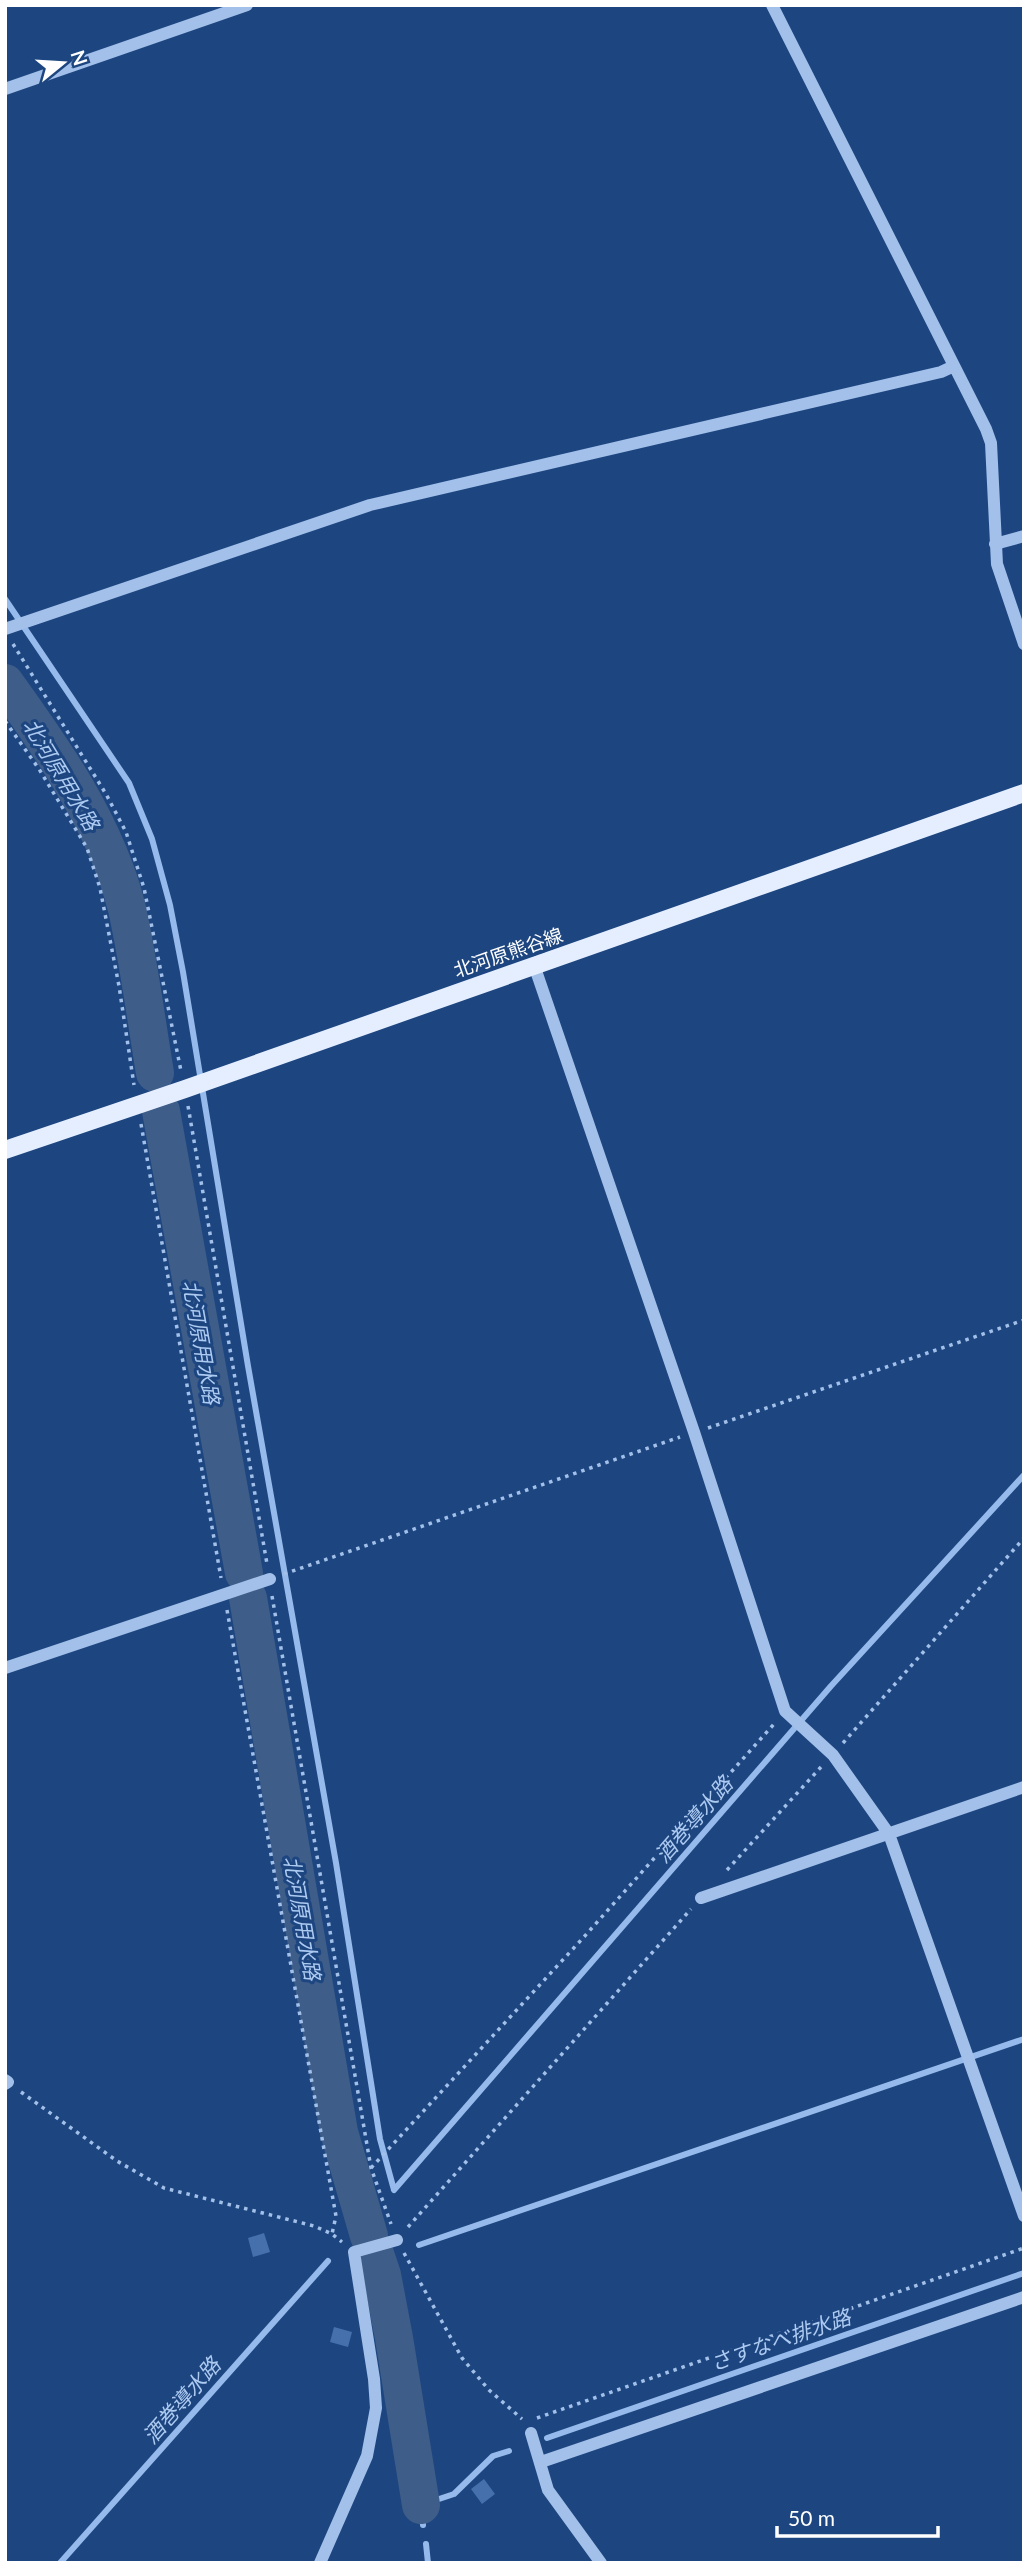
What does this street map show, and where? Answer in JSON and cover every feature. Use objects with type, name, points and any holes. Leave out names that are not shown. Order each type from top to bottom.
[{"type":"main road","name":"北河原熊谷線","points":[[5,1150],[1024,793]]},
{"type":"street","points":[[5,89],[247,5]]},
{"type":"street","points":[[772,5],[991,443],[997,564],[1024,644]]},
{"type":"street","points":[[5,629],[370,505],[914,378],[954,366]]},
{"type":"street","points":[[995,544],[1024,536]]},
{"type":"street","points":[[534,965],[694,1432],[785,1711],[833,1755],[889,1834],[1024,2216]]},
{"type":"street","points":[[5,1668],[270,1579]]},
{"type":"street","points":[[701,1898],[1024,1787]]},
{"type":"street","points":[[320,2563],[368,2456],[376,2408],[354,2252],[397,2240]]},
{"type":"street","points":[[541,2462],[1024,2297]]},
{"type":"street","points":[[527,2427],[541,2462],[548,2490],[601,2563]]},
{"type":"path","points":[[12,644],[106,793],[126,832],[144,888],[185,1089],[371,2168],[397,2240],[462,2358],[489,2390],[527,2427],[1024,2248]]},
{"type":"path","points":[[5,721],[87,848],[100,888],[336,2216],[332,2234]]},
{"type":"path","points":[[270,1579],[1024,1320]]},
{"type":"path","points":[[371,2168],[583,1938],[785,1711]]},
{"type":"path","points":[[6,2082],[117,2161],[164,2188],[314,2226],[332,2234],[354,2252]]},
{"type":"building","points":[[264,2233],[270,2252],[253,2257],[248,2238]]},
{"type":"building","points":[[334,2327],[352,2332],[348,2347],[330,2342]]},
{"type":"building","points":[[484,2479],[495,2494],[482,2504],[471,2489]]},
{"type":"waterway","points":[[5,599],[129,783],[152,839],[170,905],[336,1863],[380,2139],[394,2190]]},
{"type":"waterway","name":"北河原用水路","points":[[5,683],[77,790],[93,819],[118,878],[135,950],[155,1073]]},
{"type":"waterway","name":"北河原用水路","points":[[161,1111],[244,1573]]},
{"type":"waterway","name":"酒巻導水路","points":[[394,2190],[831,1686],[1024,1475]]},
{"type":"waterway","name":"北河原用水路","points":[[248,1598],[339,2132],[369,2236]]},
{"type":"waterway","points":[[419,2245],[1024,2039]]},
{"type":"waterway","name":"北河原用水路","points":[[376,2257],[394,2338],[421,2505]]},
{"type":"waterway","name":"酒巻導水路","points":[[60,2563],[328,2261]]},
{"type":"waterway","name":"さすなべ排水路","points":[[547,2438],[1024,2273]]},
{"type":"waterway","name":"さすなべ排水路","points":[[423,2525],[421,2505],[454,2494],[493,2456],[509,2451]]},
{"type":"waterway","name":"北河原用水路","points":[[426,2544],[428,2563]]}]
